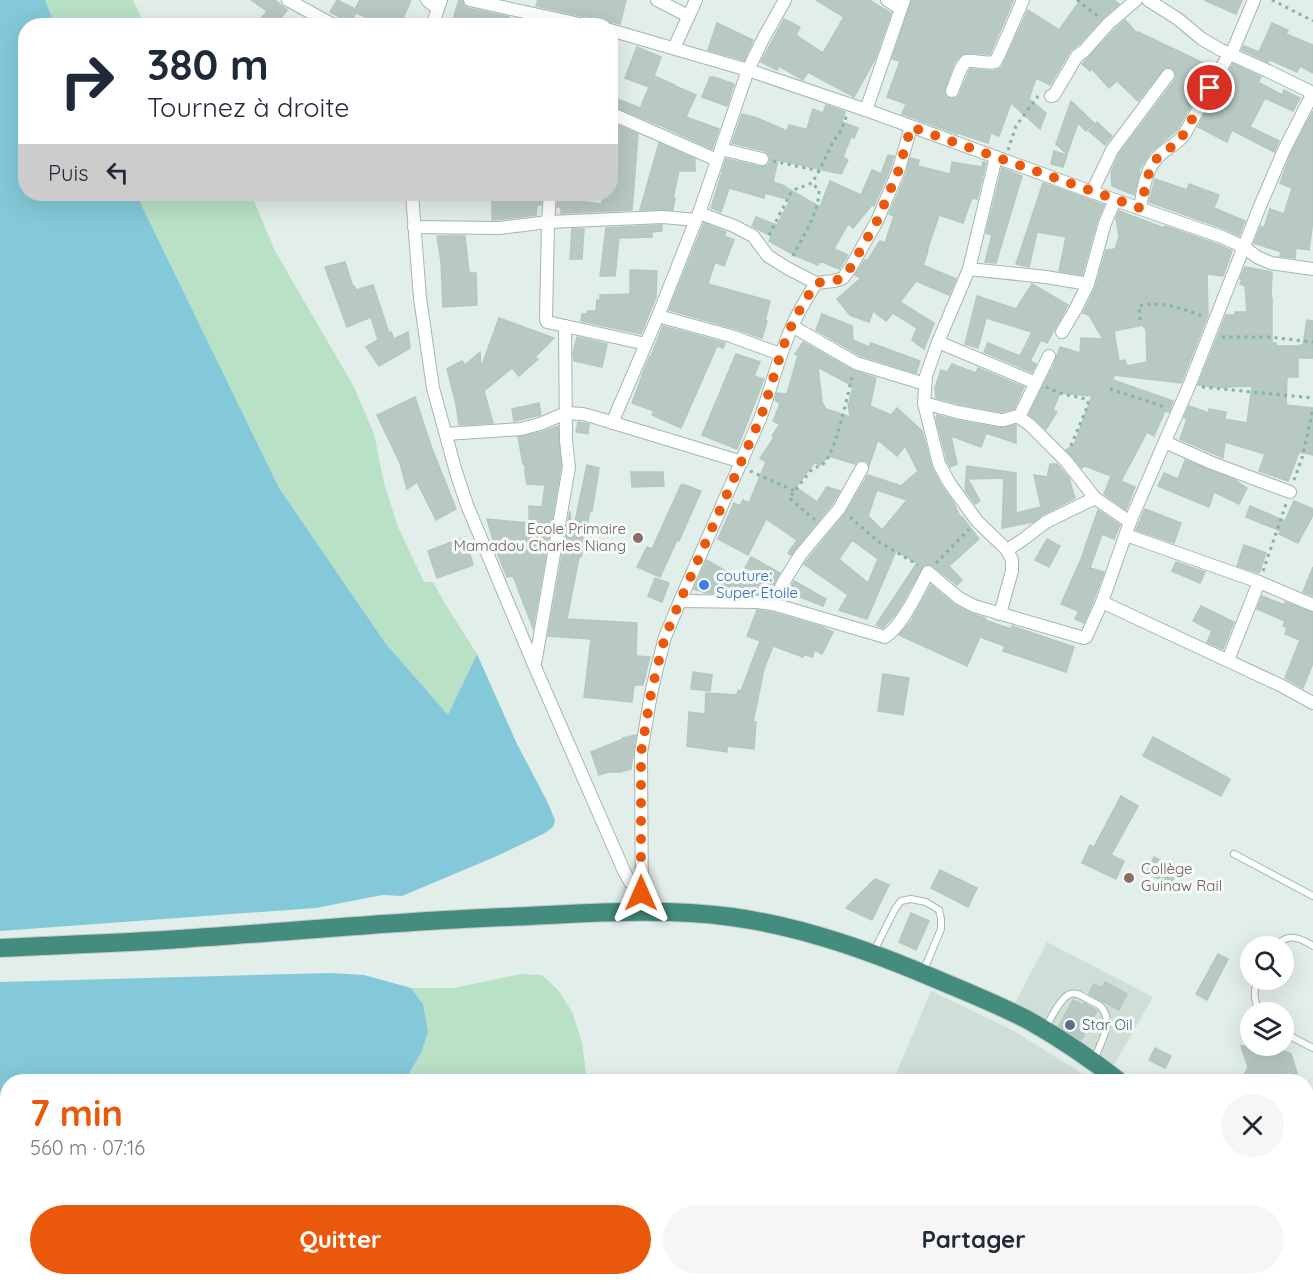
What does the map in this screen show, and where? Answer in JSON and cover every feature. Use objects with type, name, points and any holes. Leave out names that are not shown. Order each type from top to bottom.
[{"type":"highway","points":[[0,948],[179,939],[423,920],[642,912],[692,913],[735,918],[794,930],[837,942],[923,973],[993,1003],[1044,1029],[1109,1074]]},
{"type":"street","points":[[288,0],[321,18]]},
{"type":"street","points":[[427,0],[439,4]]},
{"type":"street","points":[[470,0],[552,18]]},
{"type":"street","points":[[657,0],[688,16]]},
{"type":"street","points":[[674,48],[696,0]]},
{"type":"street","points":[[612,423],[658,316],[697,216],[748,70],[785,0]]},
{"type":"street","points":[[866,110],[902,5],[887,0]]},
{"type":"street","points":[[952,91],[966,61],[995,62],[1023,0]]},
{"type":"street","points":[[1051,96],[1054,95],[1077,56],[1108,24],[1136,0]]},
{"type":"street","points":[[680,601],[773,604],[885,637],[907,611],[928,572],[960,598],[974,606],[1084,638],[1088,636],[1130,522],[1189,386],[1284,150],[1313,93],[1230,55],[1202,39],[1178,19],[1149,0]]},
{"type":"street","points":[[1140,208],[1151,165],[1161,154],[1179,142],[1184,135],[1230,55],[1254,0]]},
{"type":"street","points":[[618,33],[748,70],[866,110],[1222,237],[1271,263],[1313,269]]},
{"type":"street","points":[[1092,192],[1112,150],[1168,75]]},
{"type":"street","points":[[618,116],[719,154],[762,159]]},
{"type":"street","points":[[414,227],[499,228],[548,222],[697,216],[734,226],[753,236],[768,256],[816,283],[834,281],[843,278],[851,267],[877,221],[898,172],[911,127]]},
{"type":"street","points":[[1000,159],[969,269],[926,376],[924,403],[939,464],[950,484],[977,521],[1006,550],[1012,560],[1012,571],[1000,614]]},
{"type":"street","points":[[1062,332],[1088,284],[1105,223],[1115,200]]},
{"type":"street","points":[[412,201],[420,298],[434,388],[467,505],[624,871],[630,882],[641,893]]},
{"type":"street","points":[[550,201],[546,319],[550,323],[646,344]]},
{"type":"street","points":[[969,269],[1088,284]]},
{"type":"street","points":[[642,912],[641,753],[651,694],[665,637],[767,401],[780,354],[792,326],[816,283]]},
{"type":"street","points":[[658,316],[731,336],[780,354]]},
{"type":"street","points":[[534,665],[569,467],[566,441],[565,326]]},
{"type":"street","points":[[792,326],[856,363],[925,384]]},
{"type":"street","points":[[938,342],[1036,383]]},
{"type":"street","points":[[1019,417],[1049,356]]},
{"type":"street","points":[[924,403],[1000,420],[1019,417],[1066,461],[1095,498],[1130,522]]},
{"type":"street","points":[[446,434],[521,429],[566,413],[583,414],[741,464]]},
{"type":"street","points":[[1165,442],[1212,463],[1290,492]]},
{"type":"street","points":[[773,604],[801,554],[839,509],[862,468]]},
{"type":"street","points":[[1006,550],[1046,522],[1095,498]]},
{"type":"street","points":[[1126,535],[1259,582],[1313,605]]},
{"type":"street","points":[[1228,660],[1259,582]]},
{"type":"street","points":[[1102,602],[1295,692],[1313,703]]},
{"type":"lane","points":[[1234,854],[1313,896]]},
{"type":"lane","points":[[873,954],[901,901],[911,899],[926,902],[939,910],[941,929],[923,973]]},
{"type":"lane","points":[[1294,937],[1302,939],[1313,946]]},
{"type":"lane","points":[[1044,1029],[1062,1000],[1070,994],[1078,994],[1099,1005],[1105,1014],[1107,1023],[1092,1062]]},
{"type":"lane","points":[[1294,1038],[1313,1048]]},
{"type":"path","points":[[1077,0],[1108,24]]},
{"type":"path","points":[[1272,0],[1313,21]]},
{"type":"path","points":[[1000,159],[1019,121],[1038,96],[1042,94],[1051,96]]},
{"type":"path","points":[[763,247],[790,194],[812,183],[841,131],[851,105]]},
{"type":"path","points":[[762,159],[819,171]]},
{"type":"path","points":[[787,268],[815,214],[819,201],[819,190],[812,183]]},
{"type":"path","points":[[1140,320],[1139,306],[1155,303],[1167,304],[1214,322]]},
{"type":"path","points":[[1208,337],[1269,338],[1313,342]]},
{"type":"path","points":[[824,528],[789,498],[813,468],[824,464],[832,450],[856,363]]},
{"type":"path","points":[[1036,383],[1059,393],[1088,401],[1066,461]]},
{"type":"path","points":[[1189,386],[1313,398]]},
{"type":"path","points":[[1110,388],[1178,411]]},
{"type":"path","points":[[741,464],[795,491]]},
{"type":"path","points":[[839,509],[879,542],[928,572],[977,521]]},
{"type":"shaded area","points":[[1047,942],[1153,997],[1109,1074],[1102,1074],[1009,1014]]},
{"type":"shaded area","points":[[931,991],[1014,1031],[1083,1074],[896,1074]]},
{"type":"green space","points":[[45,0],[133,0],[142,18],[52,18]]},
{"type":"green space","points":[[139,201],[254,201],[275,251],[354,387],[374,434],[384,483],[398,527],[424,582],[433,582],[477,654],[448,716],[386,644],[279,488]]},
{"type":"green space","points":[[521,974],[542,975],[558,990],[572,1012],[582,1042],[586,1074],[409,1074],[421,1053],[423,1004],[411,988],[454,988]]},
{"type":"water","points":[[0,0],[45,0],[52,18],[18,18],[18,201],[139,201],[279,488],[386,644],[448,715],[477,654],[517,744],[555,820],[553,827],[545,833],[402,896],[382,895],[316,908],[0,931]]},
{"type":"water","points":[[331,973],[364,975],[411,988],[423,1004],[428,1032],[421,1053],[409,1074],[0,1074],[0,982]]},
{"type":"building","points":[[251,0],[275,0],[287,10],[281,18],[262,18],[267,11]]},
{"type":"building","points":[[337,0],[355,9],[360,0],[411,0],[403,18],[368,18],[356,13],[353,18],[341,18],[330,12]]},
{"type":"building","points":[[459,0],[462,0],[464,6],[468,8],[509,17],[509,18],[453,18]]},
{"type":"building","points":[[538,0],[626,0],[620,24],[618,18],[591,18],[536,6]]},
{"type":"building","points":[[816,0],[869,0],[891,13],[875,59],[854,97],[808,72],[803,80],[779,66],[777,70],[761,62],[784,19],[800,27],[796,35],[823,53],[844,17]]},
{"type":"building","points":[[912,0],[1013,1],[990,54],[965,53],[954,63],[944,92],[946,97],[953,99],[959,95],[970,69],[992,71],[1002,67],[1028,10],[1059,30],[1082,0],[1114,0],[1119,4],[1070,51],[1050,85],[1036,78],[1029,99],[1046,113],[1040,129],[1011,103],[999,136],[991,133],[988,143],[902,114],[906,104],[887,97],[900,61],[892,59]]},
{"type":"building","points":[[1204,0],[1242,0],[1236,14]]},
{"type":"building","points":[[1125,20],[1137,33],[1212,67],[1177,130],[1150,153],[1138,172],[1140,172],[1134,195],[1112,186],[1111,172],[1119,154],[1175,80],[1176,75],[1172,68],[1164,68],[1138,101],[1117,81],[1109,88],[1092,69],[1090,71],[1082,64]]},
{"type":"building","points":[[717,23],[753,40],[744,60],[708,50]]},
{"type":"building","points":[[1272,23],[1288,30],[1286,34],[1313,45],[1313,73],[1300,66],[1297,72],[1242,50],[1244,46],[1259,52]]},
{"type":"building","points":[[637,47],[661,57],[654,76],[696,95],[686,117],[719,129],[712,149],[618,108],[618,99],[640,108],[639,111],[649,87],[625,78]]},
{"type":"building","points":[[1233,64],[1261,77],[1258,82],[1282,95],[1284,90],[1300,98],[1293,111],[1265,98],[1250,127],[1279,141],[1274,152],[1232,130],[1227,142],[1198,127]]},
{"type":"building","points":[[710,77],[734,84],[727,106],[702,97]]},
{"type":"building","points":[[1071,101],[1094,123],[1086,131],[1078,123],[1067,154],[1056,144]]},
{"type":"building","points":[[826,105],[845,112],[842,122],[858,128],[854,138],[851,137],[843,157],[848,160],[841,174],[778,160],[773,182],[785,186],[820,207],[830,181],[861,195],[872,170],[881,174],[888,155],[894,156],[874,206],[872,205],[853,228],[848,224],[834,249],[848,255],[839,269],[820,261],[818,265],[796,256],[769,241],[771,236],[752,226],[756,217],[777,225],[790,200],[765,193],[764,198],[729,188],[721,212],[711,208],[726,159],[761,167],[770,162],[770,156],[765,151],[732,143],[742,114],[787,131],[789,125],[807,129],[813,109],[823,113]]},
{"type":"building","points":[[1313,111],[1313,220],[1309,250],[1296,248],[1295,258],[1280,256],[1281,252],[1254,243],[1261,226],[1264,228],[1270,209],[1284,214],[1292,188],[1280,183],[1291,153]]},
{"type":"building","points":[[1097,122],[1112,136],[1105,145],[1089,131]]},
{"type":"building","points":[[618,125],[638,134],[632,210],[561,213],[561,207],[557,207],[557,201],[585,201],[602,204],[602,201],[618,201]]},
{"type":"building","points":[[659,143],[695,159],[695,171],[679,171],[673,198],[675,198],[673,210],[640,210]]},
{"type":"building","points":[[1054,151],[1067,155],[1063,167],[1051,164]]},
{"type":"building","points":[[910,158],[919,160],[918,166],[950,174],[952,162],[982,167],[983,162],[986,163],[977,199],[972,198],[963,223],[939,215],[923,265],[956,279],[949,295],[916,281],[900,302],[934,323],[924,349],[912,340],[917,328],[893,313],[886,321],[873,311],[869,322],[850,315],[837,299],[861,278],[855,275],[880,241],[885,243],[894,216],[889,214],[906,175]]},
{"type":"building","points":[[1002,168],[1022,176],[996,263],[985,262],[992,235],[986,233]]},
{"type":"building","points":[[1155,179],[1187,190],[1189,184],[1219,195],[1214,208],[1245,221],[1239,236],[1149,202]]},
{"type":"building","points":[[1043,183],[1104,205],[1097,221],[1082,275],[1059,271],[1066,237],[1037,232],[1029,267],[1016,264]]},
{"type":"building","points":[[492,201],[541,201],[541,205],[537,205],[536,215],[492,220]]},
{"type":"building","points":[[1119,211],[1232,251],[1223,276],[1207,274],[1208,315],[1181,383],[1114,375],[1113,380],[1173,401],[1169,412],[1165,411],[1154,436],[1147,432],[1121,481],[1135,487],[1126,510],[1104,494],[1111,476],[1085,466],[1082,468],[1066,450],[1074,445],[1092,396],[1060,393],[1053,410],[1057,412],[1046,429],[1029,414],[1052,370],[1060,347],[1080,353],[1081,338],[1103,339],[1089,315],[1083,313],[1096,286],[1106,250],[1115,249],[1119,237],[1116,218]],"holes":[[[1143,325],[1146,328],[1147,362],[1127,366],[1125,360],[1119,361],[1114,331]]]},
{"type":"building","points":[[704,223],[726,232],[724,236],[734,240],[724,266],[715,262],[708,284],[770,301],[762,338],[669,310]]},
{"type":"building","points":[[662,225],[662,231],[652,232],[652,237],[619,238],[615,276],[600,276],[606,228]]},
{"type":"building","points":[[572,229],[584,229],[582,259],[570,259]]},
{"type":"building","points":[[437,236],[465,236],[469,273],[476,273],[477,305],[443,307]]},
{"type":"building","points":[[345,262],[356,290],[373,285],[389,333],[391,332],[394,339],[408,332],[410,348],[379,366],[366,347],[378,340],[371,317],[347,327],[325,267]]},
{"type":"building","points":[[1245,267],[1272,272],[1272,343],[1276,343],[1276,346],[1303,345],[1307,320],[1313,321],[1313,358],[1298,358],[1298,377],[1287,377],[1286,405],[1313,408],[1313,455],[1299,452],[1288,481],[1259,471],[1265,454],[1225,442],[1223,458],[1180,439],[1189,406],[1209,413],[1209,409],[1226,412],[1225,419],[1247,423],[1252,386],[1226,388],[1198,385],[1226,315],[1247,312],[1245,286],[1240,284]]},
{"type":"building","points":[[630,270],[657,271],[656,297],[641,334],[581,321],[582,314],[596,311],[600,295],[630,294]]},
{"type":"building","points":[[1032,284],[1068,305],[1047,343],[1041,340],[1030,361],[1036,364],[1032,372],[984,352],[988,343],[1020,356],[1032,332],[986,318],[978,348],[965,344],[977,296],[1016,309]]},
{"type":"building","points":[[822,314],[852,326],[853,340],[869,347],[871,343],[920,361],[916,373],[859,355],[816,330]]},
{"type":"building","points":[[499,318],[554,338],[535,357],[538,359],[519,376],[512,368],[484,391],[493,423],[459,425],[447,369],[462,361],[465,365],[480,352],[481,368]]},
{"type":"building","points":[[663,326],[725,343],[723,348],[717,346],[681,428],[652,415],[654,411],[632,403]]},
{"type":"building","points":[[577,337],[607,344],[602,367],[574,361],[573,353]]},
{"type":"building","points":[[803,342],[852,370],[876,378],[870,406],[891,415],[897,408],[922,431],[932,468],[962,520],[962,517],[979,539],[949,566],[962,580],[957,585],[933,566],[924,565],[897,612],[883,628],[876,625],[917,563],[896,551],[867,619],[839,610],[848,595],[804,564],[845,514],[868,475],[901,486],[918,471],[905,446],[897,456],[878,440],[869,465],[867,461],[857,461],[855,464],[829,456],[819,466],[815,462],[796,487],[817,502],[827,487],[840,491],[791,555],[788,553],[797,540],[766,519],[748,555],[718,539],[734,503],[740,506],[743,500],[749,503],[766,462],[760,458],[774,438],[772,436],[780,424],[773,421],[780,404],[775,400],[777,393],[787,394],[798,355],[795,354]],"holes":[[[818,367],[853,386],[848,403],[850,417],[826,409],[822,402]],[[877,490],[907,500],[882,530],[868,516]],[[852,540],[878,559],[868,583],[839,559]]]},
{"type":"building","points":[[736,354],[760,362],[754,376],[764,379],[737,449],[702,435]]},
{"type":"building","points":[[952,364],[976,373],[978,368],[1024,387],[1014,409],[1001,412],[936,398],[935,388],[941,370],[947,372]]},
{"type":"building","points":[[415,397],[431,446],[456,509],[436,520],[417,482],[407,489],[400,463],[377,415]]},
{"type":"building","points":[[539,403],[541,415],[514,421],[512,409]]},
{"type":"building","points":[[937,415],[999,428],[1016,425],[1016,443],[986,433],[981,447],[951,436],[957,464],[950,467]]},
{"type":"building","points":[[578,422],[589,424],[588,434],[576,432]]},
{"type":"building","points":[[558,426],[561,467],[533,628],[513,576],[507,577],[487,519],[529,523],[529,506],[542,507],[545,485],[527,484],[518,437]]},
{"type":"building","points":[[1185,460],[1233,479],[1247,488],[1239,504],[1214,492],[1209,507],[1158,486],[1164,473],[1178,479]]},
{"type":"building","points":[[1050,464],[1057,464],[1069,478],[1075,498],[1033,522],[1002,528],[1004,478],[968,479],[980,501],[975,504],[965,490],[967,466],[1016,473],[1016,513],[1041,507],[1034,475],[1047,477]]},
{"type":"building","points":[[587,465],[599,468],[592,511],[590,510],[581,557],[579,557],[567,619],[637,623],[636,656],[650,657],[643,685],[634,685],[632,702],[584,697],[591,639],[548,636],[570,511],[572,536]]},
{"type":"building","points":[[631,472],[663,472],[664,486],[632,487]]},
{"type":"building","points":[[681,485],[701,491],[660,577],[637,567],[647,547],[652,549]]},
{"type":"building","points":[[1294,501],[1313,509],[1313,515],[1298,543],[1279,534],[1281,531],[1246,517],[1250,506],[1285,521]]},
{"type":"building","points":[[1145,509],[1181,523],[1174,543],[1136,530]]},
{"type":"building","points":[[1098,510],[1120,525],[1114,539],[1102,534],[1090,568],[1104,572],[1084,623],[1075,619],[1079,611],[1061,604],[1081,559]]},
{"type":"building","points":[[465,537],[473,565],[437,578],[428,551]]},
{"type":"building","points":[[1047,539],[1060,546],[1049,567],[1035,560]]},
{"type":"building","points":[[1244,545],[1266,553],[1259,573],[1237,566]]},
{"type":"building","points":[[751,557],[780,573],[768,595],[706,593],[694,589],[707,560],[739,579]]},
{"type":"building","points":[[1176,562],[1205,572],[1200,583],[1172,571]]},
{"type":"building","points":[[1313,567],[1313,596],[1303,592]]},
{"type":"building","points":[[655,578],[669,583],[662,602],[648,596]]},
{"type":"building","points":[[794,581],[826,599],[823,606],[788,592]]},
{"type":"building","points":[[931,585],[955,605],[985,620],[1011,629],[1012,626],[1074,647],[1066,672],[1003,651],[1005,646],[980,637],[967,666],[899,635],[911,621]]},
{"type":"building","points":[[1262,596],[1313,613],[1313,663],[1303,688],[1285,678],[1300,640],[1285,634],[1287,627],[1283,626],[1285,621],[1257,609]]},
{"type":"building","points":[[1201,606],[1234,622],[1223,649],[1207,642],[1212,631],[1193,621]]},
{"type":"building","points":[[757,610],[771,612],[833,632],[822,654],[815,650],[812,657],[804,654],[803,657],[773,646],[764,669],[753,722],[756,722],[754,749],[727,746],[727,752],[687,746],[689,712],[705,714],[706,693],[737,695],[738,690],[741,691],[760,641],[747,636]]},
{"type":"building","points":[[693,672],[712,675],[710,691],[691,689]]},
{"type":"building","points":[[883,674],[909,678],[903,715],[878,711]]},
{"type":"building","points":[[636,735],[631,769],[599,775],[591,752]]},
{"type":"building","points":[[1153,737],[1230,779],[1221,796],[1143,756]]},
{"type":"building","points":[[1121,796],[1138,806],[1111,855],[1124,861],[1116,879],[1082,863],[1090,845],[1094,847]]},
{"type":"building","points":[[1154,857],[1178,870],[1171,885],[1146,873]]},
{"type":"building","points":[[940,870],[977,888],[968,907],[931,888]]},
{"type":"building","points":[[875,879],[889,885],[872,920],[846,908]]},
{"type":"building","points":[[911,913],[929,921],[916,950],[899,942]]},
{"type":"building","points":[[1218,954],[1228,959],[1207,1000],[1196,994]]},
{"type":"building","points":[[1105,982],[1127,994],[1119,1010],[1089,994],[1094,984],[1102,988]]},
{"type":"building","points":[[1073,1000],[1083,1005],[1084,1003],[1097,1011],[1081,1040],[1059,1026]]},
{"type":"building","points":[[1155,1048],[1171,1056],[1165,1068],[1149,1060]]},
{"type":"building","points":[[1244,1056],[1292,1056],[1297,1073],[1294,1074],[1245,1074],[1248,1067]]},
{"type":"place","name":"Ecole Primaire Mamadou Charles Niang","points":[[638,538]]},
{"type":"place","name":"couture: Super Etoile","points":[[704,585]]},
{"type":"place","name":"Collège Guinaw Rail","points":[[1129,878]]},
{"type":"place","name":"Star Oil","points":[[1070,1025]]},
{"type":"route","points":[[641,893],[641,753],[651,694],[665,637],[760,419],[780,354],[792,326],[816,283],[843,278],[851,267],[877,221],[898,172],[911,127],[1140,208],[1151,165],[1161,154],[1179,142],[1210,88]]}]
